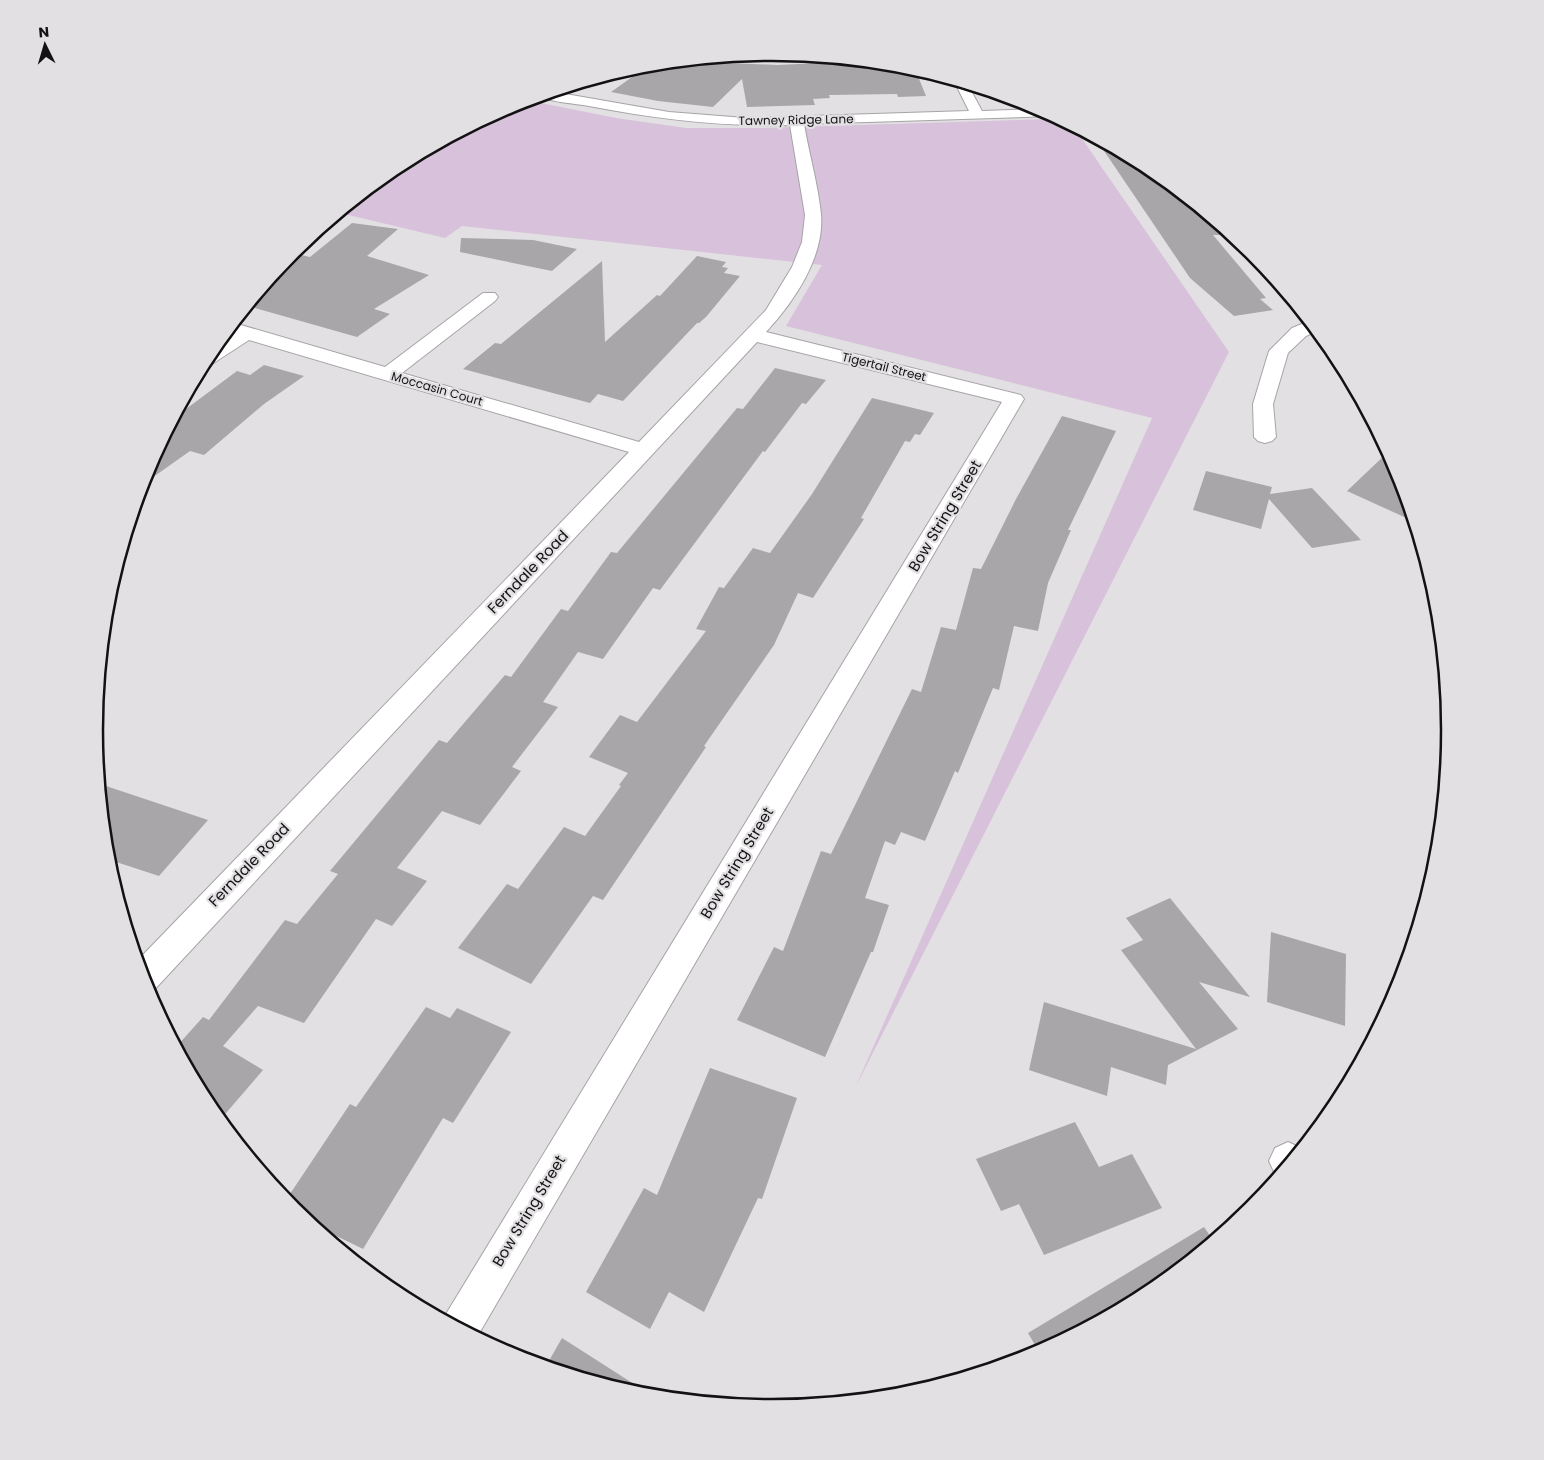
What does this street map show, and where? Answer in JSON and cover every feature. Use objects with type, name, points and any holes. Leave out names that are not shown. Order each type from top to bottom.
[{"type":"street","points":[[964,90],[978,116]]},
{"type":"street","name":"Tawney Ridge Lane","points":[[559,96],[677,118],[745,122],[1033,114]]},
{"type":"street","name":"Ferndale Road","points":[[149,972],[773,314],[786,294],[809,249],[814,230],[796,121]]},
{"type":"street","points":[[387,375],[490,297]]},
{"type":"street","points":[[1265,437],[1263,404],[1278,351],[1299,332],[1307,329]]},
{"type":"street","name":"Moccasin Court","points":[[239,330],[644,450]]},
{"type":"street","name":"Tigertail Street","points":[[754,334],[1014,399]]},
{"type":"street","name":"Bow String Street","points":[[463,1323],[1014,399]]},
{"type":"shaded area","points":[[541,103],[616,118],[686,128],[761,128],[1044,119],[1081,137],[1229,352],[855,1088],[1152,418],[786,326],[822,265],[462,226],[445,238],[346,214],[400,174],[438,151],[476,130]]},
{"type":"building","points":[[729,63],[777,65],[817,63],[859,67],[919,78],[926,96],[898,97],[897,94],[829,95],[830,98],[813,99],[815,105],[747,107],[742,79],[713,107],[658,101],[611,92],[634,76],[685,67]]},
{"type":"building","points":[[1103,149],[1144,174],[1179,199],[1220,234],[1221,235],[1213,235],[1266,298],[1260,299],[1273,310],[1234,316],[1190,278]]},
{"type":"building","points":[[352,223],[398,229],[367,256],[429,275],[374,309],[390,314],[357,337],[254,308],[301,255],[310,257]]},
{"type":"building","points":[[461,238],[533,240],[577,249],[552,271],[460,252]]},
{"type":"building","points":[[697,256],[726,262],[722,267],[728,268],[724,273],[740,276],[706,317],[697,323],[623,401],[598,394],[590,403],[463,369],[495,343],[501,344],[602,261],[605,342],[657,295],[660,296]]},
{"type":"building","points":[[264,365],[304,376],[264,404],[204,455],[190,451],[153,477],[172,434],[186,409],[237,371],[250,375]]},
{"type":"building","points":[[775,368],[826,380],[806,404],[802,403],[765,452],[763,451],[660,590],[653,588],[603,659],[578,652],[543,702],[558,707],[512,767],[521,771],[480,825],[442,811],[397,868],[427,881],[392,926],[376,919],[304,1023],[258,1006],[223,1046],[263,1070],[225,1114],[181,1042],[203,1017],[209,1020],[285,920],[297,924],[338,874],[330,871],[439,740],[447,743],[505,675],[511,677],[561,609],[568,611],[611,552],[617,553],[737,408],[743,409]]},
{"type":"building","points":[[872,398],[934,413],[920,435],[915,434],[910,442],[905,441],[861,518],[864,519],[813,598],[798,593],[774,645],[704,746],[706,747],[603,900],[593,896],[531,984],[458,948],[507,884],[518,889],[564,827],[585,836],[621,786],[619,785],[628,773],[589,757],[620,715],[637,722],[706,631],[696,629],[719,587],[724,588],[753,548],[770,553],[812,494]]},
{"type":"building","points":[[1062,416],[1116,431],[1068,530],[1071,530],[1048,583],[1038,631],[1014,626],[999,690],[993,688],[958,773],[955,771],[925,841],[901,832],[895,845],[885,841],[865,898],[889,905],[873,952],[871,952],[825,1057],[737,1020],[774,947],[783,951],[821,851],[831,854],[912,689],[921,692],[941,627],[956,630],[973,568],[981,569],[1016,499]]},
{"type":"building","points":[[1382,457],[1406,518],[1347,491]]},
{"type":"building","points":[[1206,471],[1272,487],[1270,494],[1312,488],[1361,540],[1312,548],[1269,499],[1261,529],[1193,510]]},
{"type":"building","points":[[106,786],[208,820],[159,876],[116,862]]},
{"type":"building","points":[[1170,898],[1250,997],[1199,982],[1238,1029],[1168,1065],[1166,1085],[1111,1067],[1107,1096],[1029,1070],[1044,1002],[1196,1049],[1121,950],[1143,940],[1126,918]]},
{"type":"building","points":[[1271,932],[1346,954],[1345,1026],[1267,1002]]},
{"type":"building","points":[[426,1007],[450,1018],[457,1008],[511,1032],[453,1123],[443,1118],[363,1249],[332,1234],[290,1194],[350,1104],[356,1107]]},
{"type":"building","points":[[710,1068],[797,1098],[762,1199],[758,1198],[704,1312],[669,1292],[650,1329],[586,1292],[644,1188],[657,1195]]},
{"type":"building","points":[[1075,1122],[1099,1167],[1132,1154],[1162,1208],[1044,1255],[1019,1204],[1001,1211],[976,1159]]},
{"type":"building","points":[[1204,1227],[1210,1236],[1144,1286],[1068,1330],[1035,1345],[1028,1333]]},
{"type":"building","points":[[562,1338],[634,1384],[599,1376],[549,1360]]}]
